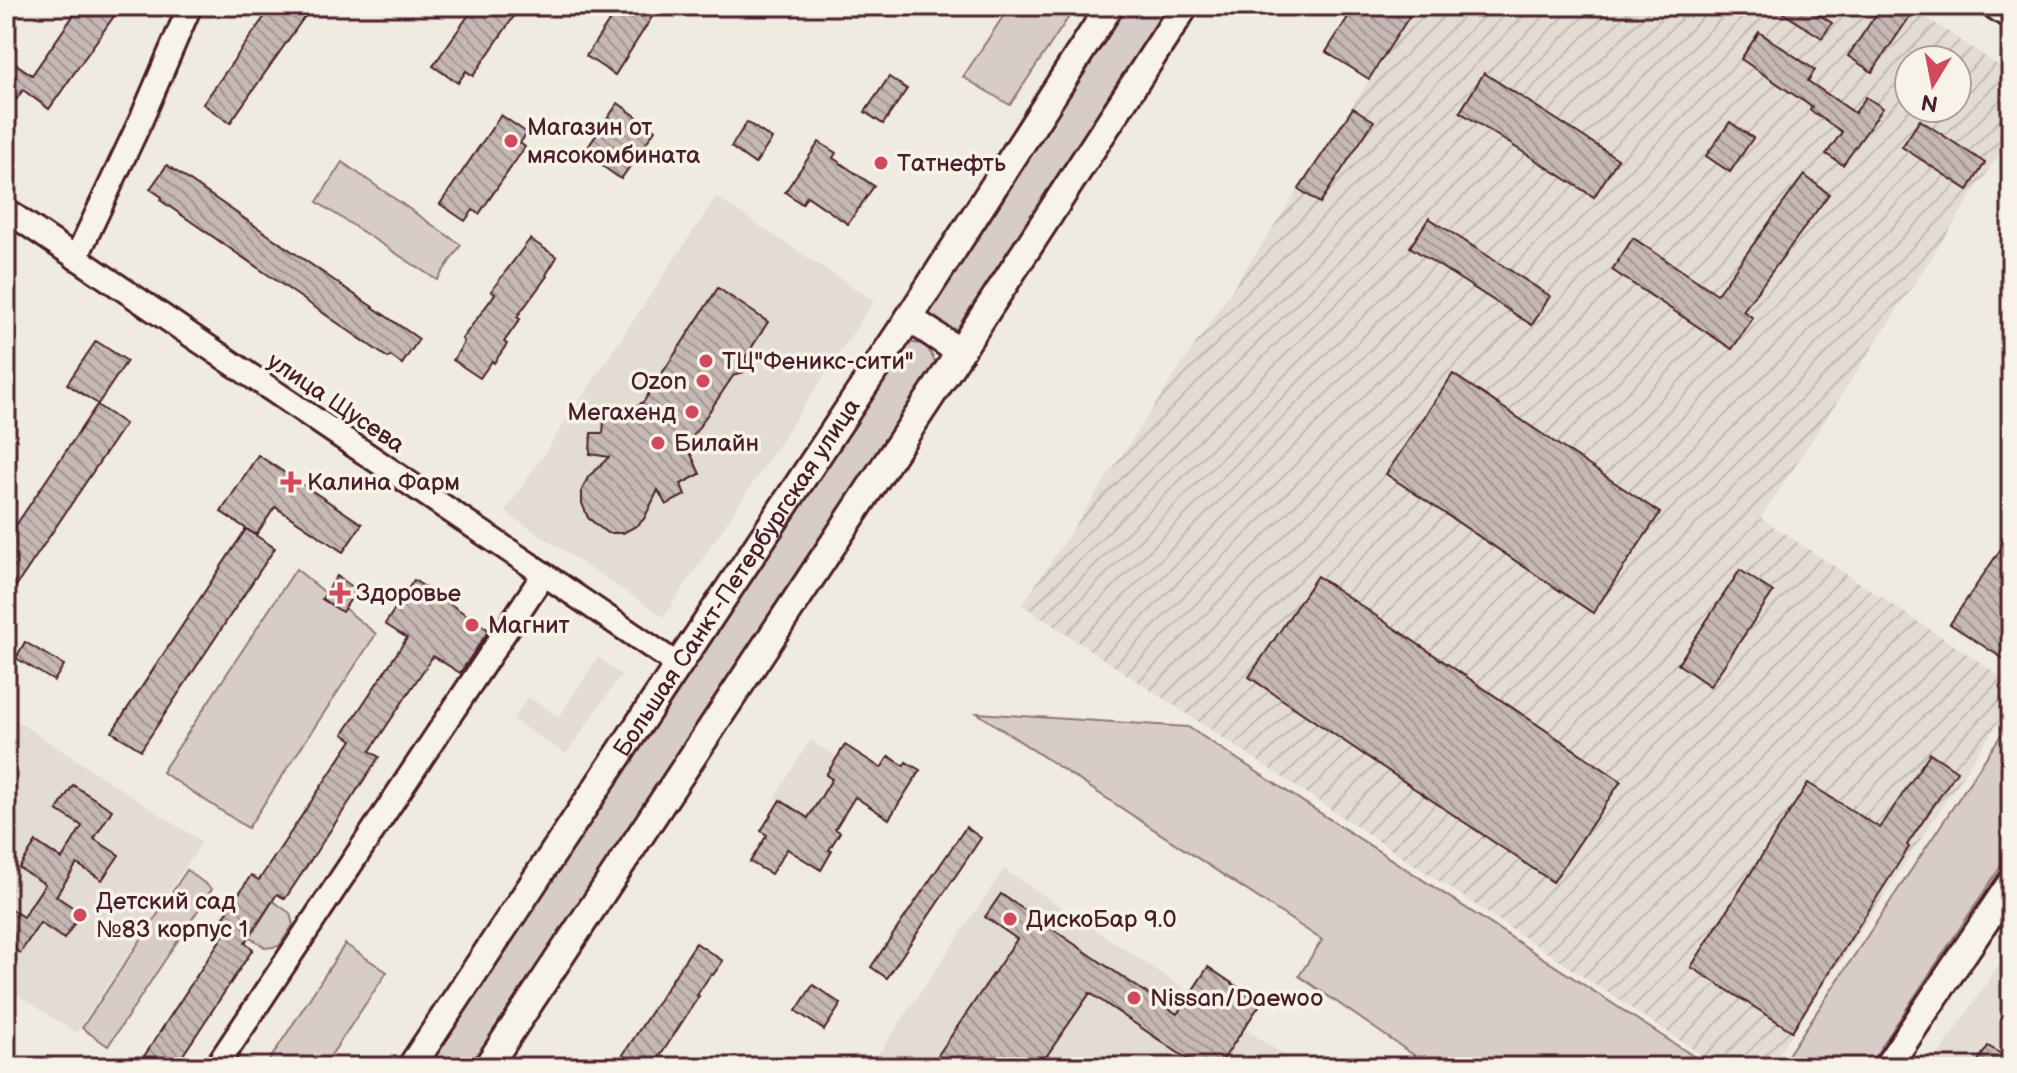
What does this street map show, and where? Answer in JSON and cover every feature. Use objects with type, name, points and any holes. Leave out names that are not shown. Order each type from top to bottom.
[{"type":"main road","name":"Большая Санкт-Петербургская улица","points":[[411,1067],[909,318],[1110,6]]},
{"type":"main road","points":[[487,1067],[1185,6]]},
{"type":"main road","points":[[909,318],[960,352]]},
{"type":"main road","points":[[1887,1067],[2011,883]]},
{"type":"street","points":[[76,258],[190,6]]},
{"type":"street","points":[[1992,6],[2011,18]]},
{"type":"street","name":"улица Щусева","points":[[6,210],[678,665]]},
{"type":"street","points":[[216,1067],[543,575]]},
{"type":"shaded area","points":[[1010,6],[1076,6],[1010,105],[963,77]]},
{"type":"shaded area","points":[[1118,6],[1173,6],[962,330],[937,325],[924,305]]},
{"type":"shaded area","points":[[1417,6],[1909,6],[1966,44],[1893,44],[1893,124],[1973,124],[1973,49],[2011,74],[2011,136],[1761,518],[2011,683],[2011,703],[1770,1067],[1720,1067],[1022,605]]},
{"type":"shaded area","points":[[342,162],[461,245],[437,280],[317,202]]},
{"type":"shaded area","points":[[716,197],[874,301],[664,617],[505,512]]},
{"type":"shaded area","points":[[903,341],[926,345],[938,367],[477,1067],[420,1067]]},
{"type":"shaded area","points":[[296,569],[376,634],[248,828],[162,772]]},
{"type":"shaded area","points":[[598,657],[621,675],[566,754],[513,720],[528,697],[559,717]]},
{"type":"shaded area","points":[[977,713],[1188,727],[1710,1067],[1431,1067],[1299,976],[1322,940]]},
{"type":"shaded area","name":"Детский сад №83 корпус 1","points":[[6,714],[202,842],[76,1033],[6,987]]},
{"type":"shaded area","points":[[2011,720],[2011,851],[1868,1067],[1780,1067]]},
{"type":"shaded area","points":[[810,740],[837,757],[826,775],[832,779],[815,822],[775,797]]},
{"type":"shaded area","points":[[1004,869],[1302,1067],[870,1067]]},
{"type":"shaded area","points":[[187,870],[212,889],[108,1046],[82,1028]]},
{"type":"shaded area","points":[[273,901],[290,913],[293,925],[279,946],[266,948],[250,937]]},
{"type":"shaded area","points":[[345,944],[387,972],[323,1067],[265,1067]]},
{"type":"shaded area","points":[[2011,947],[2011,1067],[1930,1067]]},
{"type":"building","points":[[80,6],[121,6],[49,109],[23,90],[6,114],[6,57],[32,75]]},
{"type":"building","points":[[272,6],[312,6],[230,123],[203,104]]},
{"type":"building","points":[[475,6],[521,6],[473,76],[466,71],[458,83],[433,66]]},
{"type":"building","points":[[619,6],[659,6],[615,75],[586,56]]},
{"type":"building","points":[[1355,6],[1416,6],[1369,79],[1326,52]]},
{"type":"building","points":[[1772,6],[1806,6],[1832,23],[1822,38]]},
{"type":"building","points":[[1861,6],[1917,6],[1872,72],[1848,56],[1875,16]]},
{"type":"building","points":[[1759,32],[1815,70],[1808,81],[1855,113],[1866,97],[1883,108],[1843,165],[1826,154],[1842,132],[1810,110],[1812,107],[1741,59]]},
{"type":"building","points":[[1484,73],[1618,159],[1594,197],[1460,112]]},
{"type":"building","points":[[889,77],[907,89],[883,124],[865,112]]},
{"type":"building","points":[[618,103],[655,130],[621,179],[584,153]]},
{"type":"building","points":[[1353,108],[1374,121],[1320,203],[1299,189]]},
{"type":"building","points":[[501,115],[527,133],[520,143],[525,147],[479,214],[473,210],[465,221],[440,204]]},
{"type":"building","points":[[747,122],[772,139],[755,164],[731,147]]},
{"type":"building","points":[[1730,122],[1753,138],[1730,172],[1706,156]]},
{"type":"building","points":[[1917,124],[1926,124],[1985,163],[1968,190],[1902,147]]},
{"type":"building","points":[[819,142],[836,153],[833,158],[874,186],[848,224],[807,196],[802,204],[785,192]]},
{"type":"building","points":[[167,165],[419,339],[402,364],[390,356],[388,358],[160,200],[162,197],[150,189]]},
{"type":"building","points":[[1804,175],[1829,194],[1743,311],[1753,318],[1732,349],[1612,270],[1633,238],[1717,294]]},
{"type":"building","points":[[1429,218],[1550,296],[1532,325],[1410,247]]},
{"type":"building","points":[[530,239],[557,257],[517,317],[520,319],[504,342],[507,344],[480,378],[453,360],[462,346],[462,339],[495,294],[491,291]]},
{"type":"building","points":[[718,288],[768,322],[745,358],[746,371],[733,376],[693,436],[690,452],[700,474],[681,484],[685,495],[666,505],[658,490],[638,525],[623,533],[607,533],[588,518],[582,503],[582,490],[588,477],[609,457],[590,454],[591,433],[603,433],[605,409],[630,409],[644,401]]},
{"type":"building","points":[[96,341],[127,361],[98,404],[67,384]]},
{"type":"building","points":[[1453,374],[1660,513],[1593,613],[1386,474]]},
{"type":"building","points":[[97,405],[125,424],[6,601],[6,540]]},
{"type":"building","points":[[258,455],[362,524],[343,552],[275,507],[256,535],[221,512]]},
{"type":"building","points":[[246,529],[275,548],[141,750],[112,732]]},
{"type":"building","points":[[2011,534],[2011,664],[1950,624]]},
{"type":"building","points":[[1740,570],[1773,592],[1710,686],[1678,664]]},
{"type":"building","points":[[337,576],[357,590],[342,612],[322,599]]},
{"type":"building","points":[[1317,576],[1621,781],[1553,882],[1249,677]]},
{"type":"building","points":[[414,580],[489,630],[460,673],[433,656],[370,751],[379,757],[285,899],[277,894],[245,943],[253,949],[175,1067],[137,1067],[226,931],[218,926],[251,875],[259,880],[352,740],[343,734],[407,638],[385,624]]},
{"type":"building","points":[[25,642],[64,665],[54,681],[16,658]]},
{"type":"building","points":[[845,745],[881,768],[889,756],[904,766],[906,762],[920,770],[889,819],[855,797],[835,829],[840,832],[821,870],[787,849],[771,874],[750,862],[767,835],[761,831],[780,800],[808,818],[832,779],[826,775]]},
{"type":"building","points":[[1930,753],[1957,771],[1907,845],[1909,847],[1792,1031],[1691,967],[1808,783],[1880,828]]},
{"type":"building","points":[[73,785],[112,810],[94,839],[119,855],[102,880],[77,864],[56,896],[81,913],[64,939],[40,923],[20,953],[6,943],[6,906],[23,917],[45,884],[19,868],[36,842],[62,859],[82,826],[57,810]]},
{"type":"building","points":[[966,827],[981,838],[887,978],[871,967]]},
{"type":"building","points":[[1001,894],[1177,1014],[1208,967],[1261,1003],[1218,1067],[1199,1067],[1090,993],[1039,1067],[930,1067],[1017,939],[985,917]]},
{"type":"building","points":[[696,943],[723,961],[697,995],[653,1067],[615,1067]]},
{"type":"building","points":[[813,985],[841,1004],[824,1030],[796,1011]]},
{"type":"building","points":[[1988,1046],[2011,1060],[2011,1067],[1974,1067]]},
{"type":"place","name":"Магазин от мясокомбината","points":[[511,141]]},
{"type":"place","name":"Татнефть","points":[[881,163]]},
{"type":"place","name":"ТЦ\"Феникс-сити\"","points":[[706,361]]},
{"type":"place","name":"Ozon","points":[[703,381]]},
{"type":"place","name":"Мегахенд","points":[[692,412]]},
{"type":"place","name":"Билайн","points":[[658,443]]},
{"type":"place","name":"Калина Фарм","points":[[291,482]]},
{"type":"place","name":"Здоровье","points":[[340,593]]},
{"type":"place","name":"Магнит","points":[[472,625]]},
{"type":"place","name":"Детский сад №83 корпус 1","points":[[80,915]]},
{"type":"place","name":"ДискоБар 9.0","points":[[1010,919]]},
{"type":"place","name":"Nissan/Daewoo","points":[[1134,998]]}]
